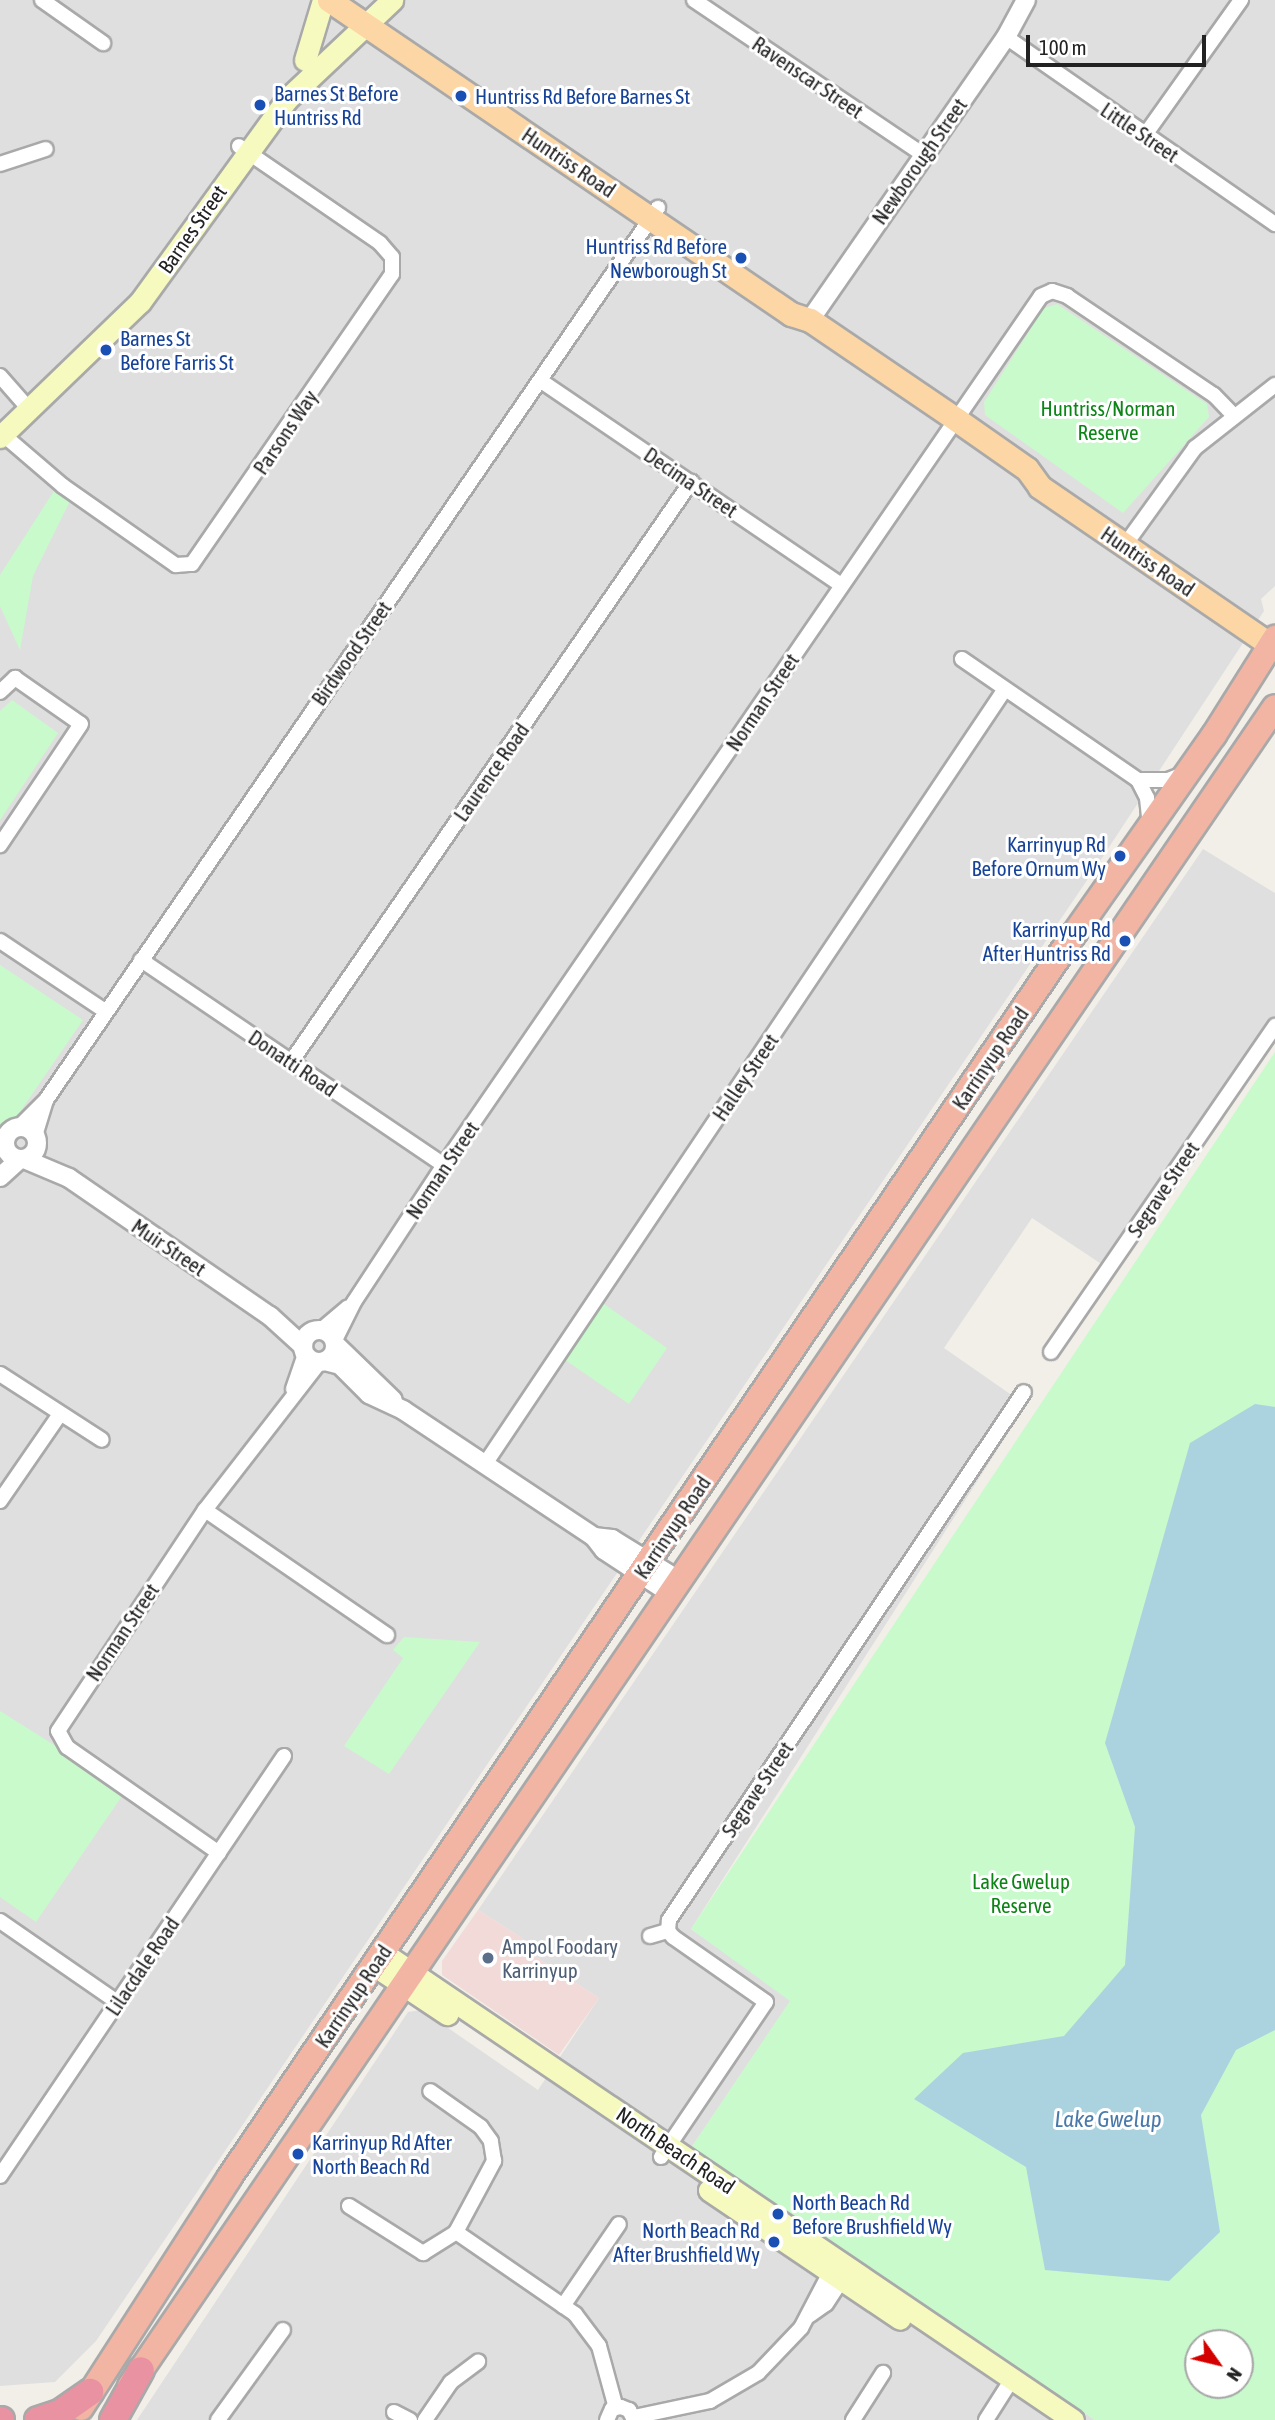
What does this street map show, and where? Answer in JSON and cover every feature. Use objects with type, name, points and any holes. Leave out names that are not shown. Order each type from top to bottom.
[{"type":"highway","name":"Karrinyup Road","points":[[73,2420],[152,2292],[1074,934],[1188,772],[1274,640]]},
{"type":"highway","name":"Karrinyup Road","points":[[104,2420],[183,2314],[672,1586],[1275,707]]},
{"type":"highway","points":[[1074,934],[1104,954]]},
{"type":"highway","points":[[152,2292],[183,2314]]},
{"type":"highway","points":[[113,2420],[141,2370]]},
{"type":"highway","points":[[38,2420],[60,2413],[90,2392]]},
{"type":"main road","points":[[305,60],[323,0]]},
{"type":"main road","name":"Huntriss Road","points":[[329,0],[368,9],[655,213],[790,314],[810,320],[1027,469],[1040,487],[1128,539],[1274,640]]},
{"type":"main road","name":"Barnes Street","points":[[1,432],[132,296],[243,149],[305,60],[368,9]]},
{"type":"main road","name":"Barnes Street","points":[[243,149],[368,9]]},
{"type":"main road","name":"North Beach Road","points":[[379,1959],[1013,2386],[1073,2420]]},
{"type":"main road","name":"North Beach Road","points":[[1013,2386],[1054,2420]]},
{"type":"street","points":[[43,0],[103,43]]},
{"type":"street","name":"Ravenscar Street","points":[[694,0],[922,154]]},
{"type":"street","name":"Newborough Street","points":[[810,320],[922,154],[1006,37],[1026,0]]},
{"type":"street","points":[[1145,135],[1241,0]]},
{"type":"street","name":"Little Street","points":[[1006,37],[1275,224]]},
{"type":"street","points":[[0,164],[46,149]]},
{"type":"street","name":"Parsons Way","points":[[1,432],[53,478],[176,565],[192,564],[392,274],[392,257],[380,243],[243,149]]},
{"type":"street","name":"Birdwood Street","points":[[18,1128],[46,1100],[655,213]]},
{"type":"street","name":"Norman Street","points":[[327,1336],[354,1302],[444,1165],[1041,296],[1052,291],[1067,296],[1203,387],[1233,415]]},
{"type":"street","points":[[0,376],[26,405]]},
{"type":"street","name":"Decima Street","points":[[541,381],[841,585]]},
{"type":"street","points":[[1128,539],[1195,448],[1275,384]]},
{"type":"street","name":"Laurence Road","points":[[291,1062],[691,482]]},
{"type":"street","points":[[962,659],[1138,780],[1147,798],[1150,827]]},
{"type":"street","points":[[0,692],[15,678],[81,724],[0,845]]},
{"type":"street","name":"Halley Street","points":[[485,1464],[1005,689]]},
{"type":"street","points":[[1138,780],[1168,780],[1188,772]]},
{"type":"street","points":[[0,941],[105,1011]]},
{"type":"street","name":"Donatti Road","points":[[141,960],[444,1165]]},
{"type":"street","name":"Segrave Street","points":[[1051,1352],[1275,1026]]},
{"type":"street","name":"Birdwood Street","points":[[36,1140],[46,1100]]},
{"type":"street","points":[[0,1177],[22,1159],[36,1140],[18,1128],[8,1135],[3,1153]]},
{"type":"street","name":"Muir Street","points":[[36,1140],[69,1178]]},
{"type":"street","name":"Muir Street","points":[[3,1153],[69,1178],[270,1316],[313,1356],[340,1365],[369,1394],[403,1410],[594,1537],[612,1539],[644,1568],[672,1586]]},
{"type":"street","name":"Muir Street","points":[[270,1316],[327,1336],[403,1410]]},
{"type":"street","points":[[313,1356],[327,1336]]},
{"type":"street","points":[[313,1356],[327,1336]]},
{"type":"street","name":"Norman Street","points":[[219,1853],[67,1748],[59,1737],[59,1724],[205,1510],[292,1393],[313,1356]]},
{"type":"street","points":[[0,1374],[102,1440]]},
{"type":"street","name":"Segrave Street","points":[[668,1931],[669,1920],[1024,1392]]},
{"type":"street","points":[[0,1501],[60,1414]]},
{"type":"street","points":[[205,1510],[387,1635]]},
{"type":"street","name":"Lilacdale Road","points":[[0,2176],[284,1756]]},
{"type":"street","points":[[0,1921],[117,2002]]},
{"type":"street","points":[[650,1936],[668,1931],[766,2002],[665,2151]]},
{"type":"street","points":[[349,2206],[423,2253],[456,2232],[494,2161],[491,2141],[481,2127],[430,2091]]},
{"type":"street","points":[[563,2306],[619,2224]]},
{"type":"street","points":[[456,2232],[575,2314],[599,2346],[616,2408]]},
{"type":"street","points":[[616,2408],[625,2408],[634,2418],[710,2401],[735,2389],[780,2352],[810,2315],[826,2304],[840,2270]]},
{"type":"street","points":[[218,2420],[283,2330]]},
{"type":"street","points":[[425,2420],[451,2382],[478,2362]]},
{"type":"street","points":[[853,2420],[883,2373]]},
{"type":"street","points":[[986,2420],[1013,2386]]},
{"type":"street","points":[[994,2420],[1013,2386]]},
{"type":"street","points":[[607,2420],[616,2408]]},
{"type":"street","points":[[394,2412],[411,2420]]},
{"type":"shaded area","points":[[0,0],[1275,0],[1275,586],[1261,599],[1264,611],[1096,867],[96,2341],[55,2382],[0,2386]]},
{"type":"shaded area","points":[[1203,849],[1275,893],[1275,1037],[1115,1273],[1032,1218],[944,1348],[1026,1405],[691,1929],[791,2000],[691,2148],[1095,2420],[137,2420],[408,2012],[422,2010],[538,2090],[599,1998],[533,1955],[522,1938],[478,1910]]},
{"type":"shaded area","points":[[478,1910],[522,1938],[533,1955],[599,1998],[559,2055],[442,1975],[442,1961]]},
{"type":"green space","name":"Huntriss/Norman Reserve","points":[[1057,304],[1207,404],[1209,417],[1123,513],[985,415],[984,402],[1044,308]]},
{"type":"green space","points":[[54,491],[70,501],[33,576],[20,650],[0,606],[0,575]]},
{"type":"green space","points":[[12,700],[58,733],[0,820],[0,711]]},
{"type":"green space","points":[[0,965],[83,1020],[0,1141]]},
{"type":"green space","name":"Lake Gwelup Reserve","points":[[1275,1052],[1275,2420],[1095,2420],[691,2148],[790,2001],[691,1929]]},
{"type":"green space","points":[[601,1302],[667,1348],[629,1404],[558,1355]]},
{"type":"green space","points":[[404,1637],[480,1642],[389,1774],[344,1746],[403,1658],[393,1650]]},
{"type":"green space","points":[[0,1711],[126,1790],[36,1922],[0,1897]]},
{"type":"water","name":"Lake Gwelup","points":[[1255,1404],[1275,1407],[1275,2030],[1236,2050],[1201,2115],[1220,2232],[1169,2281],[1045,2270],[1026,2167],[914,2099],[963,2053],[1064,2036],[1125,1965],[1135,1827],[1105,1743],[1190,1443]]},
{"type":"place","name":"Huntriss Rd Before Barnes St","points":[[461,96]]},
{"type":"place","name":"Barnes St Before Huntriss Rd","points":[[260,105]]},
{"type":"place","name":"Huntriss Rd Before Newborough St","points":[[741,258]]},
{"type":"place","name":"Barnes St Before Farris St","points":[[106,350]]},
{"type":"place","name":"Karrinyup Rd Before Ornum Wy","points":[[1120,856]]},
{"type":"place","name":"Karrinyup Rd After Huntriss Rd","points":[[1125,941]]},
{"type":"place","name":"Ampol Foodary Karrinyup","points":[[488,1958]]},
{"type":"place","name":"Karrinyup Rd After North Beach Rd","points":[[298,2154]]},
{"type":"place","name":"North Beach Rd Before Brushfield Wy","points":[[778,2214]]},
{"type":"place","name":"North Beach Rd After Brushfield Wy","points":[[774,2242]]}]
